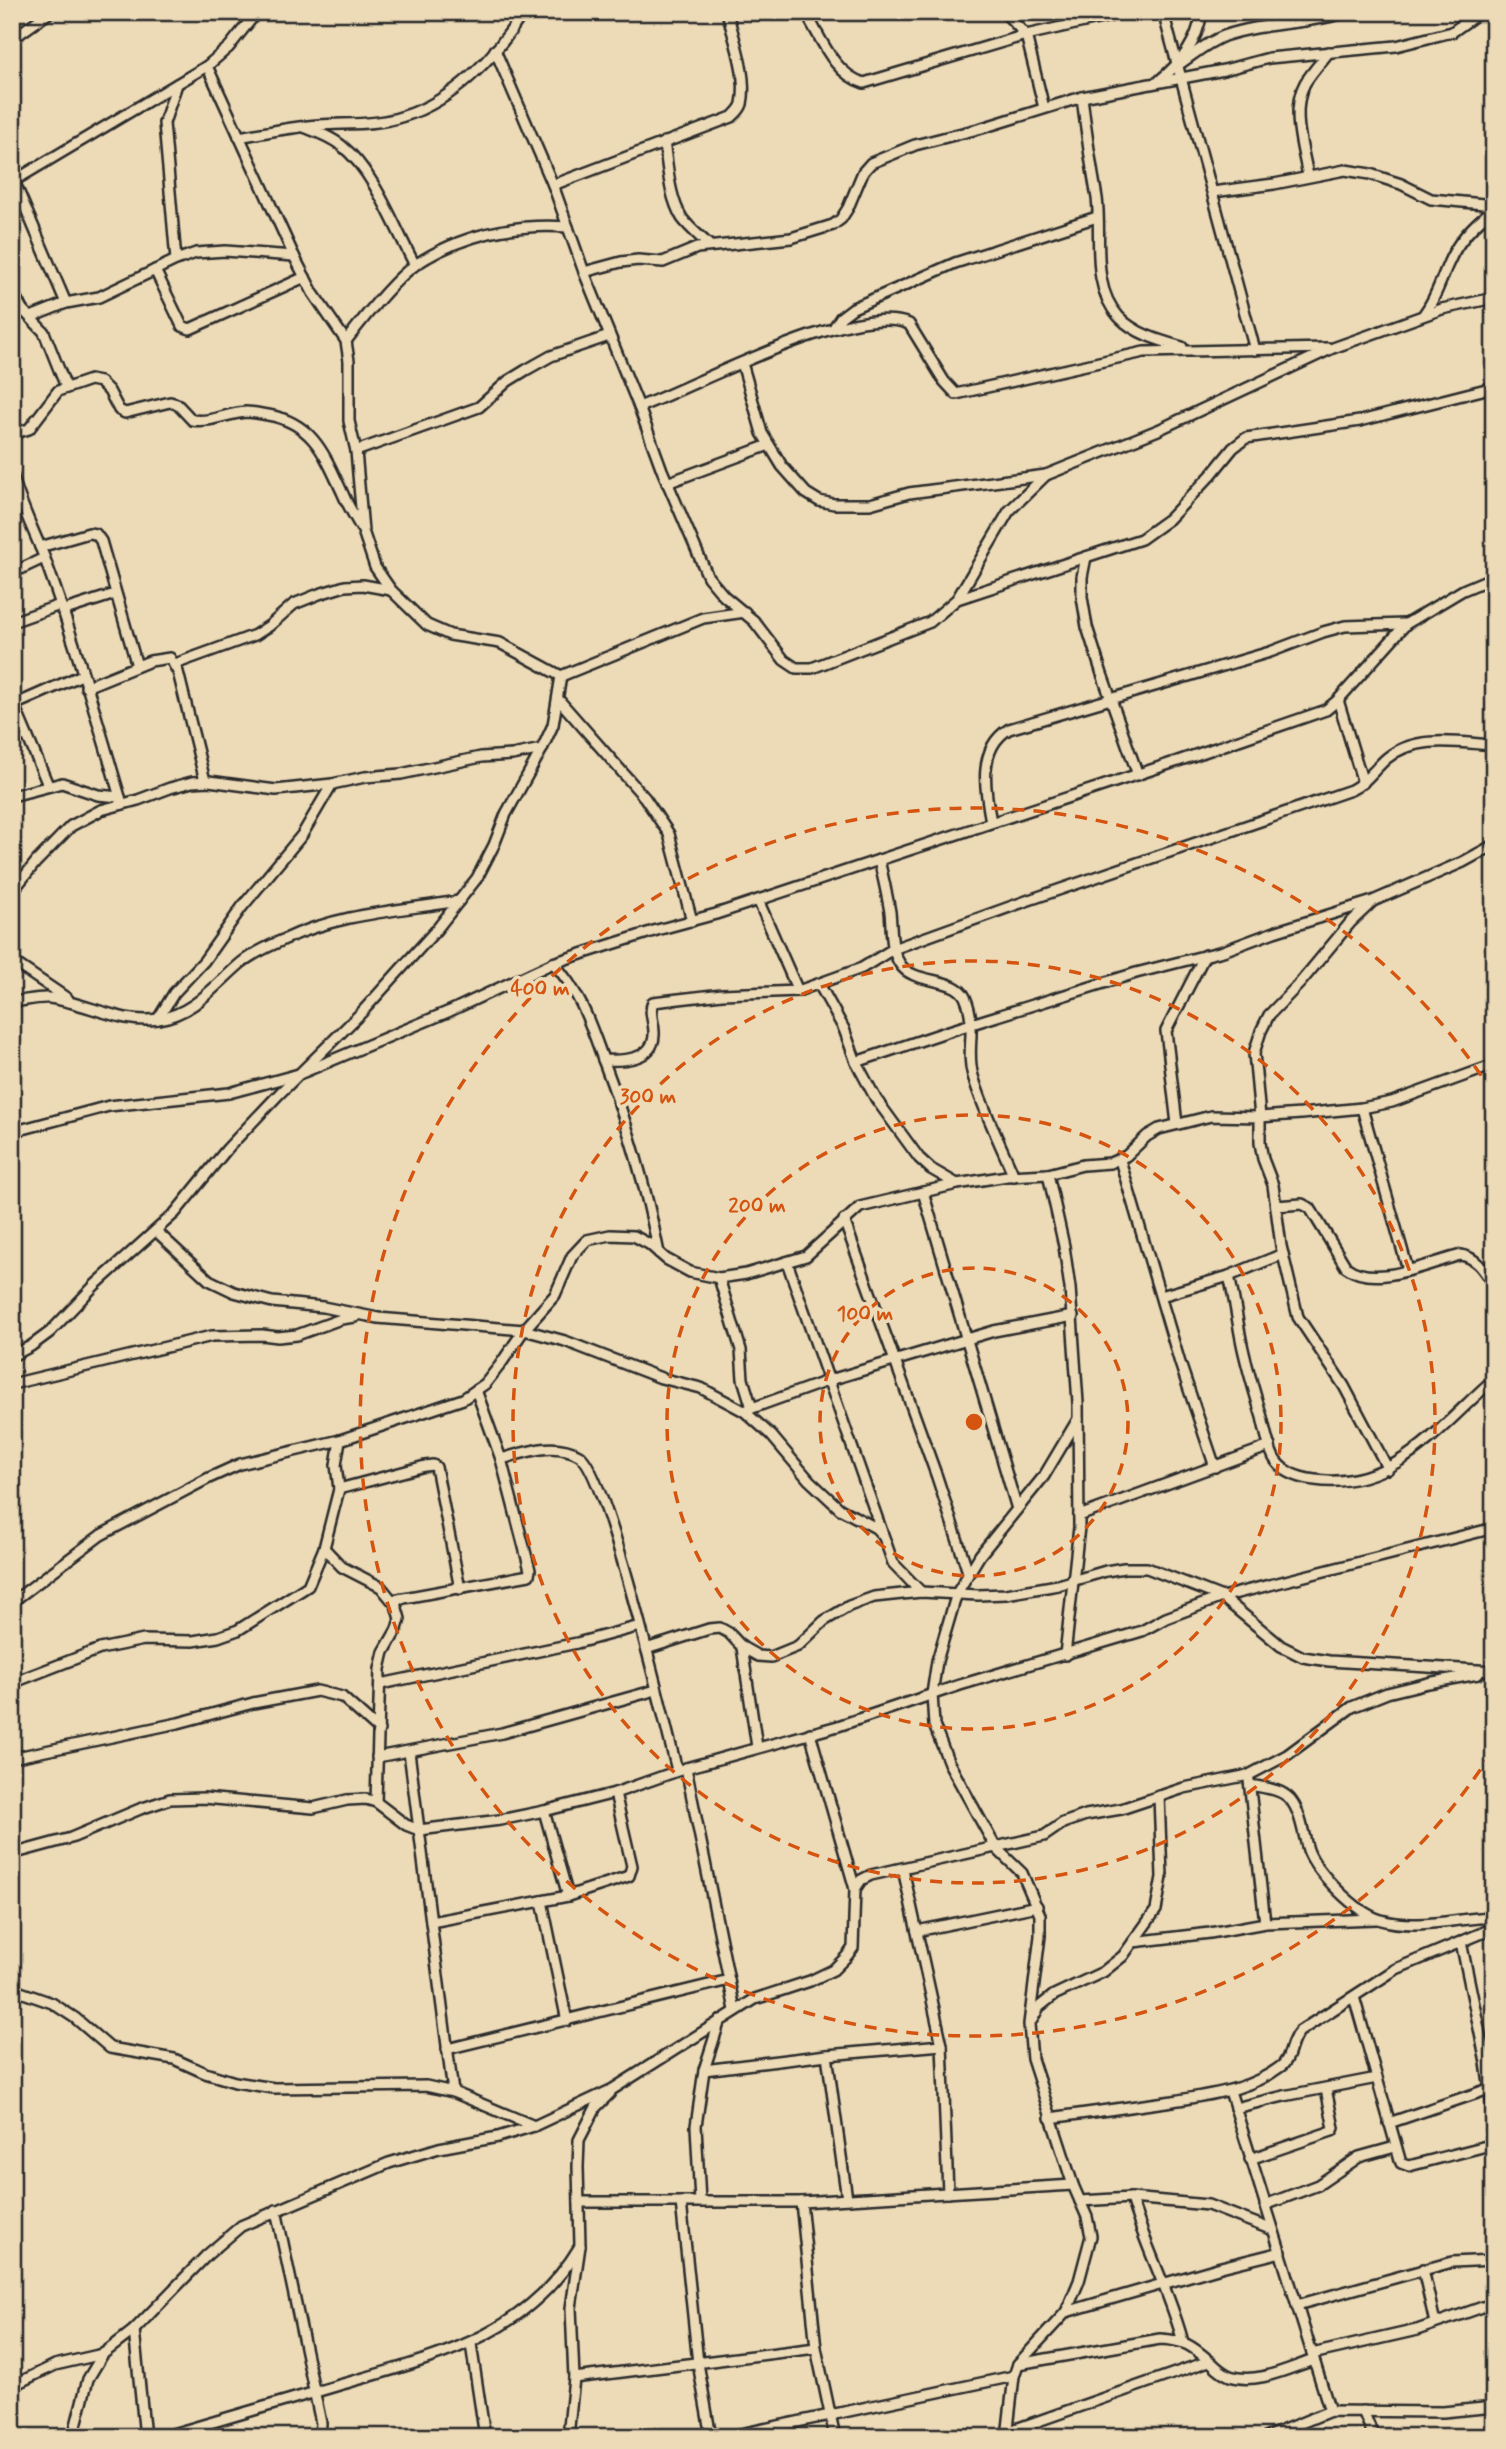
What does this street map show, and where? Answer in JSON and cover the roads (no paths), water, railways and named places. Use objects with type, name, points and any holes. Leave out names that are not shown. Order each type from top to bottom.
[{"type":"street","points":[[12,38],[50,12]]},
{"type":"street","points":[[66,303],[13,182],[206,66],[229,47],[257,12]]},
{"type":"street","points":[[239,137],[302,127],[351,126],[405,116],[444,98],[476,73],[523,12]]},
{"type":"street","points":[[554,185],[732,117],[742,106],[742,80],[727,12]]},
{"type":"street","points":[[804,12],[842,71],[851,79],[864,83],[1027,35],[1129,12]]},
{"type":"street","points":[[1004,12],[1027,35],[1044,108]]},
{"type":"street","points":[[1163,12],[1255,350]]},
{"type":"street","points":[[1178,65],[1191,49],[1202,12]]},
{"type":"street","points":[[1158,81],[1199,49],[1222,37],[1274,24],[1333,17],[1348,12]]},
{"type":"street","points":[[584,272],[621,262],[663,262],[684,252],[709,246],[791,238],[833,225],[848,208],[863,172],[871,163],[915,145],[1083,97],[1269,58],[1396,46],[1452,32],[1480,12]]},
{"type":"street","points":[[495,50],[554,185],[584,272],[667,483],[708,577],[724,596],[745,612],[784,660],[796,668],[812,668],[929,622],[957,599],[1009,511],[1046,475]]},
{"type":"street","points":[[1308,176],[1299,129],[1301,95],[1305,84],[1329,52]]},
{"type":"street","points":[[206,66],[294,256],[313,293],[346,341],[349,361],[349,421],[356,451],[363,531]]},
{"type":"street","points":[[176,260],[164,123],[177,84]]},
{"type":"street","points":[[1083,97],[1097,217],[1100,269],[1107,297],[1125,323],[1155,339],[1190,350]]},
{"type":"street","points":[[302,127],[334,140],[345,148],[363,170],[415,265]]},
{"type":"street","points":[[664,142],[673,194],[679,210],[683,219],[709,246]]},
{"type":"street","points":[[1213,192],[1274,184],[1345,170],[1370,174],[1401,184],[1432,199],[1494,207]]},
{"type":"street","points":[[1423,315],[1435,300],[1456,249],[1494,207]]},
{"type":"street","points":[[835,327],[841,317],[853,308],[955,263],[1097,217]]},
{"type":"street","points":[[346,341],[401,277],[415,265],[486,232],[528,225],[568,227]]},
{"type":"street","points":[[31,317],[66,303],[99,297],[196,253],[225,251],[294,256]]},
{"type":"street","points":[[155,270],[182,326],[190,329],[305,277]]},
{"type":"street","points":[[12,291],[22,309],[44,332],[66,387]]},
{"type":"street","points":[[742,363],[762,433],[782,466],[806,493],[820,501],[834,504],[870,504],[909,493],[1046,475],[1158,430],[1333,348],[1442,309],[1494,298]]},
{"type":"street","points":[[639,407],[835,327],[883,318],[909,324],[944,381],[956,394],[1144,352],[1333,348]]},
{"type":"street","points":[[356,451],[479,407],[508,381],[551,356],[609,335]]},
{"type":"street","points":[[12,434],[29,429],[38,421],[52,396],[66,387],[90,380],[100,382],[109,391],[119,410],[125,413],[170,402],[177,404],[192,420],[205,421],[247,412],[293,422],[310,435],[329,462],[343,496],[363,531],[374,566],[391,590],[427,625],[450,635],[500,643],[561,676]]},
{"type":"street","points":[[957,599],[1141,539],[1160,526],[1211,475],[1233,448],[1246,438],[1360,421],[1494,387]]},
{"type":"street","points":[[667,483],[769,445]]},
{"type":"street","points":[[12,474],[61,608],[121,801]]},
{"type":"street","points":[[12,509],[22,506]]},
{"type":"street","points":[[40,547],[89,533],[96,534],[101,541],[137,666]]},
{"type":"street","points":[[1086,557],[1082,597],[1087,627],[1138,775]]},
{"type":"street","points":[[12,573],[44,558]]},
{"type":"street","points":[[12,1132],[109,1106],[229,1093],[299,1074],[485,996],[552,963],[758,901],[1326,710],[1406,624],[1463,590],[1494,577]]},
{"type":"street","points":[[175,664],[255,635],[294,604],[319,594],[345,586],[363,585],[391,590]]},
{"type":"street","points":[[12,622],[115,594]]},
{"type":"street","points":[[561,676],[703,618],[745,612]]},
{"type":"street","points":[[991,822],[985,780],[988,754],[997,736],[1009,729],[1270,653],[1322,632],[1345,626],[1406,624]]},
{"type":"street","points":[[86,687],[137,666],[165,657],[170,658],[175,664],[205,781]]},
{"type":"street","points":[[48,785],[13,703],[82,675]]},
{"type":"street","points":[[12,1356],[50,1332],[190,1197],[227,1149],[362,1012],[437,929],[477,878],[506,814],[542,749],[553,725],[561,676]]},
{"type":"street","points":[[559,700],[645,797],[669,834],[692,921]]},
{"type":"street","points":[[1338,700],[1363,783]]},
{"type":"street","points":[[12,740],[26,734]]},
{"type":"street","points":[[603,1060],[631,1060],[647,1052],[654,1036],[650,1008],[653,1002],[722,994],[798,991],[862,968],[893,949],[1351,790],[1363,783],[1389,756],[1402,748],[1418,743],[1494,745]]},
{"type":"street","points":[[12,892],[36,862],[71,826],[121,801],[205,781],[276,790],[331,784],[542,749]]},
{"type":"street","points":[[12,796],[48,785],[69,784],[121,801]]},
{"type":"street","points":[[158,1019],[174,993],[204,961],[242,907],[302,835],[331,784]]},
{"type":"street","points":[[856,1062],[1373,901],[1463,862],[1494,845]]},
{"type":"street","points":[[879,860],[893,949],[899,963],[912,975],[960,990],[965,997],[972,1024],[972,1074],[1014,1176]]},
{"type":"street","points":[[12,1002],[47,998],[127,1018],[158,1019],[185,1010],[201,1000],[243,961],[321,924],[386,909],[459,901]]},
{"type":"street","points":[[758,901],[798,991]]},
{"type":"street","points":[[1373,901],[1350,923],[1300,983],[1269,1015],[1254,1053],[1261,1117],[1260,1143],[1273,1185],[1283,1254],[1298,1317],[1344,1386],[1388,1469]]},
{"type":"street","points":[[1177,1124],[1166,1031],[1205,955]]},
{"type":"street","points":[[12,961],[76,1004]]},
{"type":"street","points":[[552,963],[569,980],[580,1000],[603,1060],[638,1157],[659,1253]]},
{"type":"street","points":[[819,984],[844,1029],[856,1062],[871,1091],[919,1158],[931,1169],[957,1184]]},
{"type":"street","points":[[12,1602],[101,1535],[240,1464],[340,1440],[463,1399],[485,1384],[524,1330],[555,1295],[572,1256],[587,1240],[610,1235],[634,1236],[690,1272],[719,1278],[746,1274],[806,1256],[860,1207],[957,1184],[1048,1174],[1083,1165],[1110,1163],[1120,1160],[1147,1136],[1177,1124],[1211,1116],[1261,1117],[1362,1108],[1392,1101],[1494,1065]]},
{"type":"street","points":[[1362,1108],[1408,1270]]},
{"type":"street","points":[[1120,1160],[1215,1467]]},
{"type":"street","points":[[1048,1174],[1064,1246],[1073,1316],[1078,1419],[1079,1516],[1065,1655]]},
{"type":"street","points":[[923,1192],[1017,1508]]},
{"type":"street","points":[[1276,1206],[1302,1204],[1310,1208],[1346,1266],[1354,1273],[1382,1276],[1461,1255],[1467,1256],[1484,1270],[1494,1286]]},
{"type":"street","points":[[844,1220],[937,1477],[968,1572]]},
{"type":"street","points":[[156,1231],[209,1280],[234,1292],[272,1302],[323,1307],[425,1324],[524,1330],[565,1341],[661,1378],[701,1388],[748,1409],[809,1480],[840,1508],[876,1528],[883,1536]]},
{"type":"street","points":[[1161,1296],[1229,1276],[1283,1254]]},
{"type":"street","points":[[787,1262],[893,1563],[921,1591]]},
{"type":"street","points":[[1229,1276],[1241,1341],[1273,1456],[1281,1468],[1308,1479],[1342,1481],[1375,1475],[1388,1469],[1445,1426],[1494,1379]]},
{"type":"street","points":[[719,1278],[741,1350],[748,1409]]},
{"type":"street","points":[[12,1384],[212,1336],[297,1335],[341,1319],[367,1316]]},
{"type":"street","points":[[748,1409],[830,1380],[965,1339],[1073,1316]]},
{"type":"street","points":[[393,1600],[528,1575],[530,1570],[501,1459],[476,1390]]},
{"type":"street","points":[[1078,1419],[1044,1476],[968,1572],[957,1593],[937,1661],[932,1694],[934,1725],[949,1763],[996,1848],[1022,1873],[1040,1915],[1040,1936],[1029,2024],[1032,2059],[1073,2185],[1087,2217],[1091,2236],[1087,2255],[1066,2312],[1018,2364],[1007,2434],[1209,2361]]},
{"type":"street","points":[[12,1683],[100,1649],[144,1640],[193,1641],[238,1630],[308,1586],[324,1548],[339,1489],[336,1465],[340,1440]]},
{"type":"street","points":[[1079,1516],[1270,1446]]},
{"type":"street","points":[[501,1459],[540,1448],[558,1448],[586,1461],[597,1484],[625,1566],[656,1690],[682,1769],[735,2010]]},
{"type":"street","points":[[339,1489],[425,1466],[436,1467],[460,1588]]},
{"type":"street","points":[[12,1854],[71,1838],[170,1799],[204,1798],[313,1808],[366,1799],[376,1802],[406,1825],[419,1830],[500,1820],[544,1811],[615,1793],[682,1769],[810,1733],[1142,1631],[1166,1618],[1222,1597],[1494,1528]]},
{"type":"street","points":[[324,1548],[342,1567],[381,1587],[393,1600],[400,1619],[384,1652],[380,1669],[376,1802]]},
{"type":"street","points":[[646,1649],[720,1628],[758,1656],[771,1657],[798,1646],[824,1621],[849,1606],[874,1597],[921,1591],[1006,1594],[1124,1568],[1147,1569],[1222,1597],[1281,1646],[1303,1657],[1494,1671]]},
{"type":"street","points":[[381,1684],[577,1643],[640,1626]]},
{"type":"street","points":[[743,1647],[757,1747]]},
{"type":"street","points":[[1249,1780],[1352,1707],[1387,1693],[1494,1671]]},
{"type":"street","points":[[377,1757],[502,1733],[656,1690]]},
{"type":"street","points":[[12,1758],[317,1691],[342,1697],[379,1730]]},
{"type":"street","points":[[73,2437],[88,2379],[103,2354],[134,2330],[207,2255],[241,2226],[389,2163],[439,2148],[498,2137],[534,2126],[613,2089],[755,1999],[810,1981],[833,1970],[853,1948],[855,1889],[810,1733]]},
{"type":"street","points":[[410,1752],[453,2092]]},
{"type":"street","points":[[1249,1780],[1265,1923]]},
{"type":"street","points":[[855,1889],[862,1880],[871,1875],[1044,1836],[1063,1823],[1086,1815],[1121,1809],[1184,1788],[1249,1780],[1278,1790],[1290,1799],[1309,1853],[1332,1884],[1357,1907],[1378,1919],[1398,1924],[1494,1917]]},
{"type":"street","points":[[431,1922],[568,1896],[629,1876],[632,1872],[615,1793]]},
{"type":"street","points":[[1029,2024],[1039,2007],[1054,1995],[1103,1972],[1123,1956],[1156,1910],[1162,1877],[1159,1796]]},
{"type":"street","points":[[544,1811],[568,1896]]},
{"type":"street","points":[[903,1869],[942,2045],[948,2193]]},
{"type":"street","points":[[542,1901],[567,2021]]},
{"type":"street","points":[[917,1931],[1037,1906]]},
{"type":"street","points":[[1133,1942],[1265,1923],[1378,1919]]},
{"type":"street","points":[[1050,2118],[1230,2091],[1254,2083],[1286,2062],[1293,2037],[1396,1969],[1494,1928]]},
{"type":"street","points":[[1461,1942],[1494,2119]]},
{"type":"street","points":[[447,2049],[729,1980]]},
{"type":"street","points":[[12,1989],[51,2003],[75,2018],[110,2048],[174,2059],[205,2073],[235,2082],[274,2088],[426,2086],[453,2092],[534,2126]]},
{"type":"street","points":[[1354,1997],[1401,2163],[1409,2166],[1494,2144]]},
{"type":"street","points":[[700,2203],[696,2126],[704,2070],[720,2020]]},
{"type":"street","points":[[704,2070],[827,2054],[942,2045]]},
{"type":"street","points":[[827,2054],[848,2199]]},
{"type":"street","points":[[1235,2108],[1377,2078]]},
{"type":"street","points":[[568,2437],[574,2378],[571,2308],[580,2246],[579,2140],[596,2107],[613,2089]]},
{"type":"street","points":[[1250,2159],[1332,2131],[1334,2128],[1326,2089]]},
{"type":"street","points":[[1389,2123],[1489,2089]]},
{"type":"street","points":[[1230,2091],[1330,2411]]},
{"type":"street","points":[[1265,2205],[1318,2185],[1359,2157],[1395,2147]]},
{"type":"street","points":[[579,2202],[801,2202],[1073,2185]]},
{"type":"street","points":[[1080,2202],[1131,2197],[1208,2205],[1273,2230]]},
{"type":"street","points":[[1131,2197],[1140,2231],[1175,2312],[1183,2342]]},
{"type":"street","points":[[801,2202],[816,2348],[835,2437]]},
{"type":"street","points":[[681,2203],[698,2362],[711,2437]]},
{"type":"street","points":[[276,2210],[321,2423],[320,2437]]},
{"type":"street","points":[[162,2437],[471,2344],[508,2322],[537,2298],[567,2268],[580,2246]]},
{"type":"street","points":[[1066,2312],[1281,2252]]},
{"type":"street","points":[[1297,2305],[1452,2262],[1494,2260]]},
{"type":"street","points":[[1423,2269],[1435,2323]]},
{"type":"street","points":[[1018,2364],[1160,2339],[1193,2346],[1222,2372],[1241,2378],[1271,2374],[1313,2357],[1385,2338],[1494,2303]]},
{"type":"street","points":[[134,2330],[145,2437]]},
{"type":"street","points":[[471,2344],[485,2437]]},
{"type":"street","points":[[574,2378],[816,2348]]},
{"type":"street","points":[[12,2386],[55,2365],[103,2354]]},
{"type":"street","points":[[726,2437],[1014,2376]]},
{"type":"street","points":[[1267,2437],[1330,2411],[1443,2412],[1494,2407]]},
{"type":"street","points":[[1363,2411],[1374,2437]]}]
